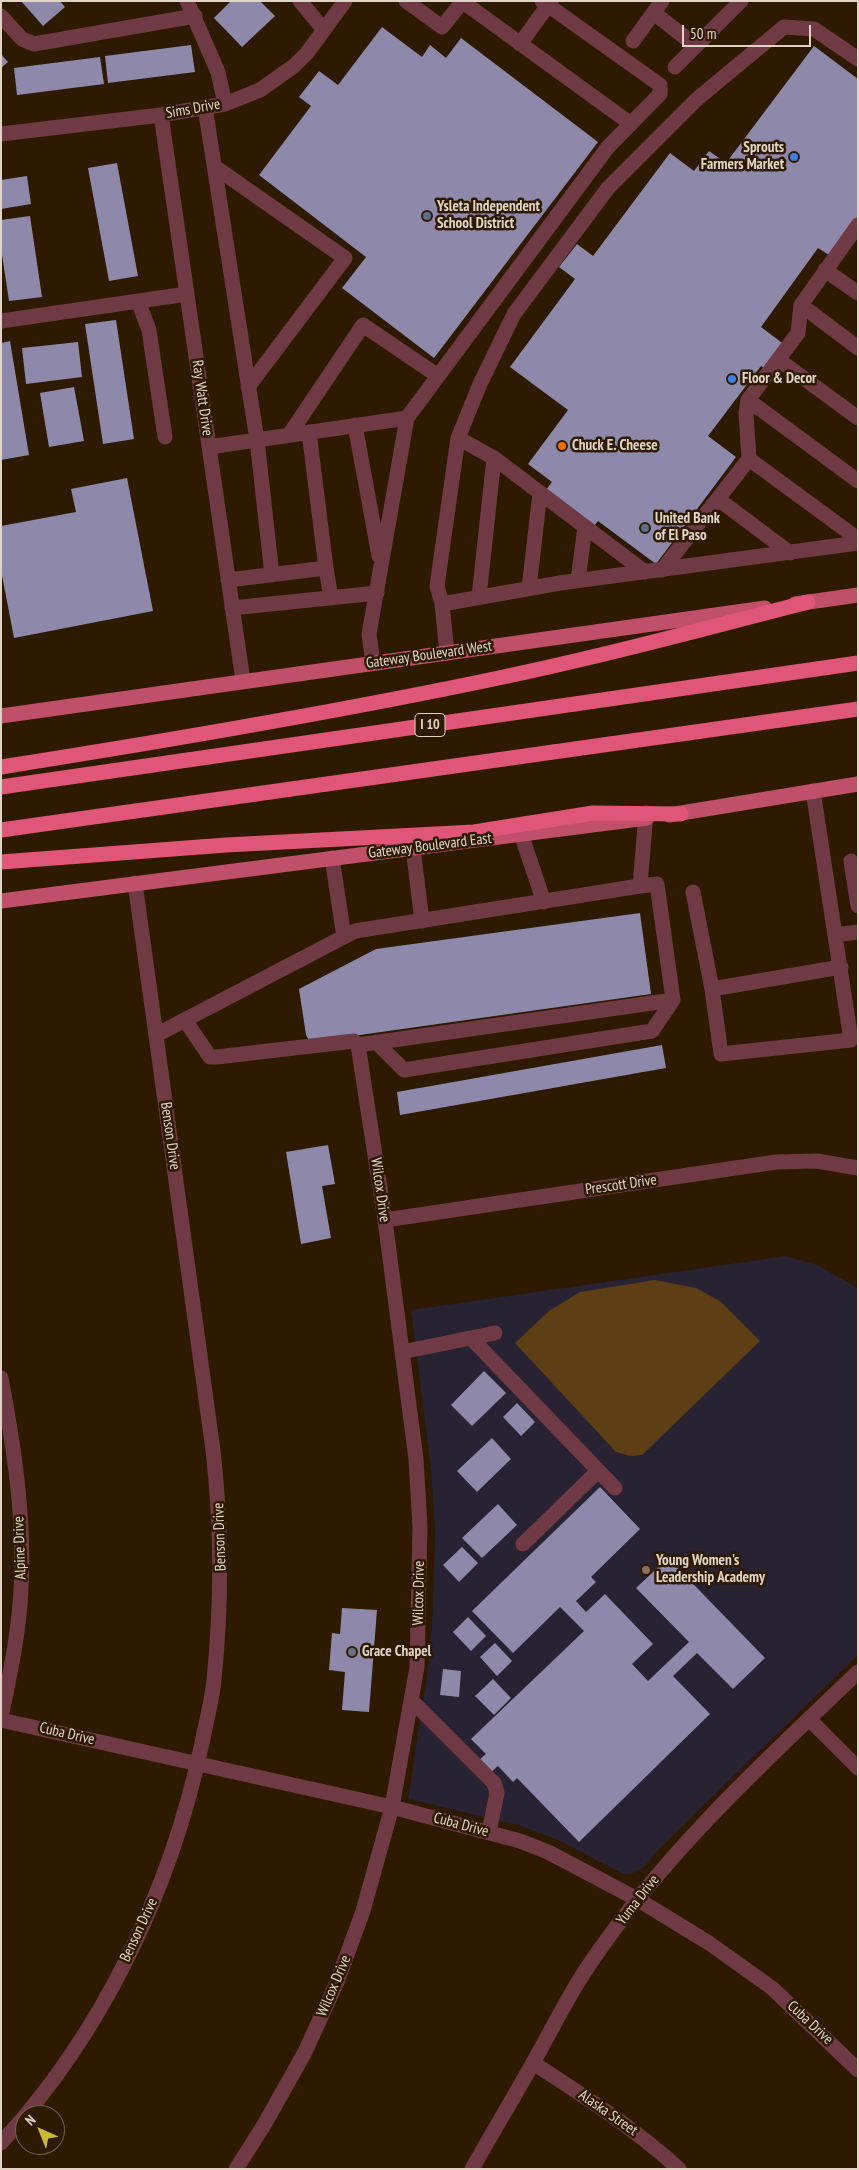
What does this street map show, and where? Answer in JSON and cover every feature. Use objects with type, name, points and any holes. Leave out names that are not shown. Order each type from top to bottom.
[{"type":"highway","points":[[1,766],[282,720],[494,679],[641,646],[808,602]]},
{"type":"highway","name":"I 10","points":[[1,787],[858,663]]},
{"type":"highway","points":[[1,830],[858,709]]},
{"type":"highway","points":[[1,862],[226,846],[519,830],[593,813],[645,816],[681,814]]},
{"type":"main road","name":"Gateway Boulevard West","points":[[1,716],[858,595]]},
{"type":"main road","points":[[681,814],[858,784]]},
{"type":"main road","name":"Gateway Boulevard East","points":[[1,901],[413,848],[519,830]]},
{"type":"street","points":[[187,1],[218,72],[225,104]]},
{"type":"street","points":[[300,1],[324,30]]},
{"type":"street","name":"Sims Drive","points":[[1,134],[161,115],[225,104],[260,90],[286,72],[307,53],[344,1]]},
{"type":"street","points":[[406,1],[442,27],[463,2],[631,124]]},
{"type":"street","points":[[675,67],[741,1]]},
{"type":"street","points":[[373,663],[370,634],[408,418],[608,147],[660,94],[660,85],[546,3],[520,44]]},
{"type":"street","points":[[633,42],[658,7],[696,46]]},
{"type":"street","points":[[1,16],[22,38],[34,44],[195,16]]},
{"type":"street","points":[[447,653],[442,604],[437,586],[458,438],[480,384],[514,314],[608,188],[697,99],[784,27],[814,28],[858,59]]},
{"type":"street","points":[[206,107],[257,440],[272,575]]},
{"type":"street","name":"Ray Watt Drive","points":[[161,115],[243,681]]},
{"type":"street","points":[[215,166],[345,258],[248,387]]},
{"type":"street","points":[[662,570],[749,459],[746,413],[748,400],[798,333],[801,305],[857,229]]},
{"type":"street","points":[[825,270],[858,294]]},
{"type":"street","points":[[1,321],[187,294]]},
{"type":"street","points":[[138,302],[149,330],[165,437]]},
{"type":"street","points":[[801,305],[858,348]]},
{"type":"street","points":[[289,435],[363,325],[438,376]]},
{"type":"street","points":[[778,360],[858,418]]},
{"type":"street","points":[[748,400],[858,481]]},
{"type":"street","points":[[209,446],[408,418]]},
{"type":"street","points":[[355,425],[381,567]]},
{"type":"street","points":[[309,432],[331,598]]},
{"type":"street","points":[[458,438],[494,458],[645,572]]},
{"type":"street","points":[[479,597],[494,458]]},
{"type":"street","points":[[749,459],[858,539]]},
{"type":"street","points":[[528,588],[540,492]]},
{"type":"street","points":[[718,499],[790,553]]},
{"type":"street","points":[[578,580],[585,527]]},
{"type":"street","points":[[442,604],[578,580],[858,543]]},
{"type":"street","points":[[228,580],[326,568]]},
{"type":"street","points":[[232,608],[377,593]]},
{"type":"street","points":[[693,892],[712,990],[721,1054],[854,1039],[854,1023],[840,967],[813,792]]},
{"type":"street","points":[[640,886],[645,816]]},
{"type":"street","points":[[519,830],[544,902]]},
{"type":"street","points":[[413,848],[422,921]]},
{"type":"street","points":[[332,858],[344,937]]},
{"type":"street","points":[[851,862],[858,906]]},
{"type":"street","name":"Benson Drive","points":[[1,2143],[54,2078],[80,2040],[132,1949],[155,1898],[181,1824],[197,1764],[214,1682],[221,1576],[220,1512],[135,883]]},
{"type":"street","points":[[156,1035],[355,931],[657,884],[673,1000],[652,1031],[404,1070],[376,1042]]},
{"type":"street","points":[[835,935],[858,932]]},
{"type":"street","points":[[712,990],[840,967]]},
{"type":"street","points":[[185,1020],[210,1057],[217,1058],[354,1041],[358,1044],[376,1042],[673,1000]]},
{"type":"street","name":"Wilcox Drive","points":[[236,2169],[264,2125],[305,2052],[337,1982],[363,1911],[392,1807],[417,1667],[420,1526],[416,1459],[385,1220],[358,1044]]},
{"type":"street","name":"Prescott Drive","points":[[385,1220],[776,1162],[817,1161],[858,1168]]},
{"type":"street","points":[[402,1352],[495,1333]]},
{"type":"street","points":[[471,1338],[614,1488]]},
{"type":"street","name":"Alpine Drive","points":[[1,1378],[15,1465],[20,1523],[21,1589],[13,1660],[1,1718]]},
{"type":"street","points":[[523,1544],[598,1471]]},
{"type":"street","name":"Yuma Drive","points":[[472,2169],[588,1967],[638,1899],[679,1850],[735,1791],[858,1672]]},
{"type":"street","points":[[411,1700],[494,1783],[497,1793],[489,1832]]},
{"type":"street","name":"Cuba Drive","points":[[1,1718],[392,1807],[489,1832],[548,1852],[638,1899],[709,1943],[772,1988],[858,2070]]},
{"type":"street","points":[[809,1719],[858,1768]]},
{"type":"street","name":"Alaska Street","points":[[533,2063],[618,2118],[679,2169]]},
{"type":"shaded area","name":"Young Women's Leadership Academy","points":[[786,1256],[817,1265],[853,1285],[858,1290],[858,1655],[662,1846],[644,1867],[631,1874],[623,1874],[560,1841],[518,1825],[408,1799],[429,1661],[435,1533],[431,1469],[411,1310]]},
{"type":"shaded area","points":[[655,1280],[696,1288],[720,1301],[760,1341],[642,1455],[630,1456],[616,1452],[515,1343],[549,1311],[580,1292]]},
{"type":"building","points":[[21,1],[60,1],[65,7],[43,26]]},
{"type":"building","points":[[231,1],[260,1],[275,16],[242,47],[214,18]]},
{"type":"building","name":"Ysleta Independent School District","points":[[382,27],[422,57],[430,45],[446,58],[461,38],[598,142],[434,358],[342,288],[366,257],[259,175],[311,106],[299,97],[319,71],[338,85]]},
{"type":"building","points":[[191,45],[195,72],[108,83],[105,56]]},
{"type":"building","points":[[814,46],[858,79],[858,216],[829,255],[818,248],[761,327],[785,345],[767,370],[761,366],[708,436],[736,457],[656,564],[598,521],[594,526],[546,490],[552,482],[528,464],[568,410],[510,367],[575,279],[559,267],[577,244],[593,256],[670,153],[694,171],[709,151],[726,163]]},
{"type":"building","points":[[1,54],[8,62],[1,68]]},
{"type":"building","points":[[100,57],[104,84],[17,95],[14,68]]},
{"type":"building","points":[[117,163],[138,276],[109,281],[88,168]]},
{"type":"building","points":[[27,176],[31,204],[1,209],[1,180]]},
{"type":"building","points":[[30,216],[42,297],[9,301],[1,248],[1,220]]},
{"type":"building","points":[[116,320],[134,439],[103,444],[85,324]]},
{"type":"building","points":[[10,341],[29,455],[1,460],[1,343]]},
{"type":"building","points":[[78,342],[82,377],[26,384],[22,348]]},
{"type":"building","points":[[74,387],[84,441],[49,447],[40,393]]},
{"type":"building","points":[[127,478],[153,611],[14,638],[1,570],[1,526],[76,512],[71,489]]},
{"type":"building","points":[[640,913],[651,994],[310,1042],[306,1035],[299,989],[376,949]]},
{"type":"building","points":[[662,1045],[666,1068],[400,1115],[397,1092]]},
{"type":"building","points":[[328,1145],[335,1184],[322,1186],[331,1238],[301,1244],[286,1152]]},
{"type":"building","points":[[484,1371],[506,1393],[472,1426],[451,1405]]},
{"type":"building","points":[[517,1403],[535,1422],[521,1436],[503,1417]]},
{"type":"building","points":[[492,1438],[511,1459],[477,1492],[457,1471]]},
{"type":"building","points":[[600,1487],[640,1529],[591,1577],[596,1582],[576,1601],[586,1612],[605,1594],[653,1644],[632,1664],[648,1681],[689,1642],[636,1588],[668,1558],[765,1658],[733,1689],[697,1653],[673,1676],[710,1714],[579,1842],[517,1778],[513,1782],[498,1766],[490,1773],[478,1761],[486,1754],[471,1739],[584,1631],[560,1607],[513,1653],[472,1611]]},
{"type":"building","points":[[498,1504],[517,1525],[482,1558],[462,1538]]},
{"type":"building","points":[[462,1547],[478,1563],[459,1582],[443,1565]]},
{"type":"building","name":"Grace Chapel","points":[[342,1608],[377,1610],[369,1712],[342,1710],[345,1672],[329,1670],[332,1633],[340,1634]]},
{"type":"building","points":[[468,1617],[486,1636],[471,1651],[453,1632]]},
{"type":"building","points":[[495,1643],[512,1661],[497,1676],[480,1657]]},
{"type":"building","points":[[443,1669],[461,1671],[459,1697],[440,1695]]},
{"type":"building","points":[[493,1679],[511,1698],[494,1715],[475,1696]]},
{"type":"place","name":"Sprouts Farmers Market","points":[[794,157]]},
{"type":"place","name":"Ysleta Independent School District","points":[[427,216]]},
{"type":"place","name":"Floor & Decor","points":[[732,379]]},
{"type":"place","name":"Chuck E. Cheese","points":[[562,446]]},
{"type":"place","name":"United Bank of El Paso","points":[[645,528]]},
{"type":"place","name":"Young Women's Leadership Academy","points":[[646,1570]]},
{"type":"place","name":"Grace Chapel","points":[[352,1652]]}]
